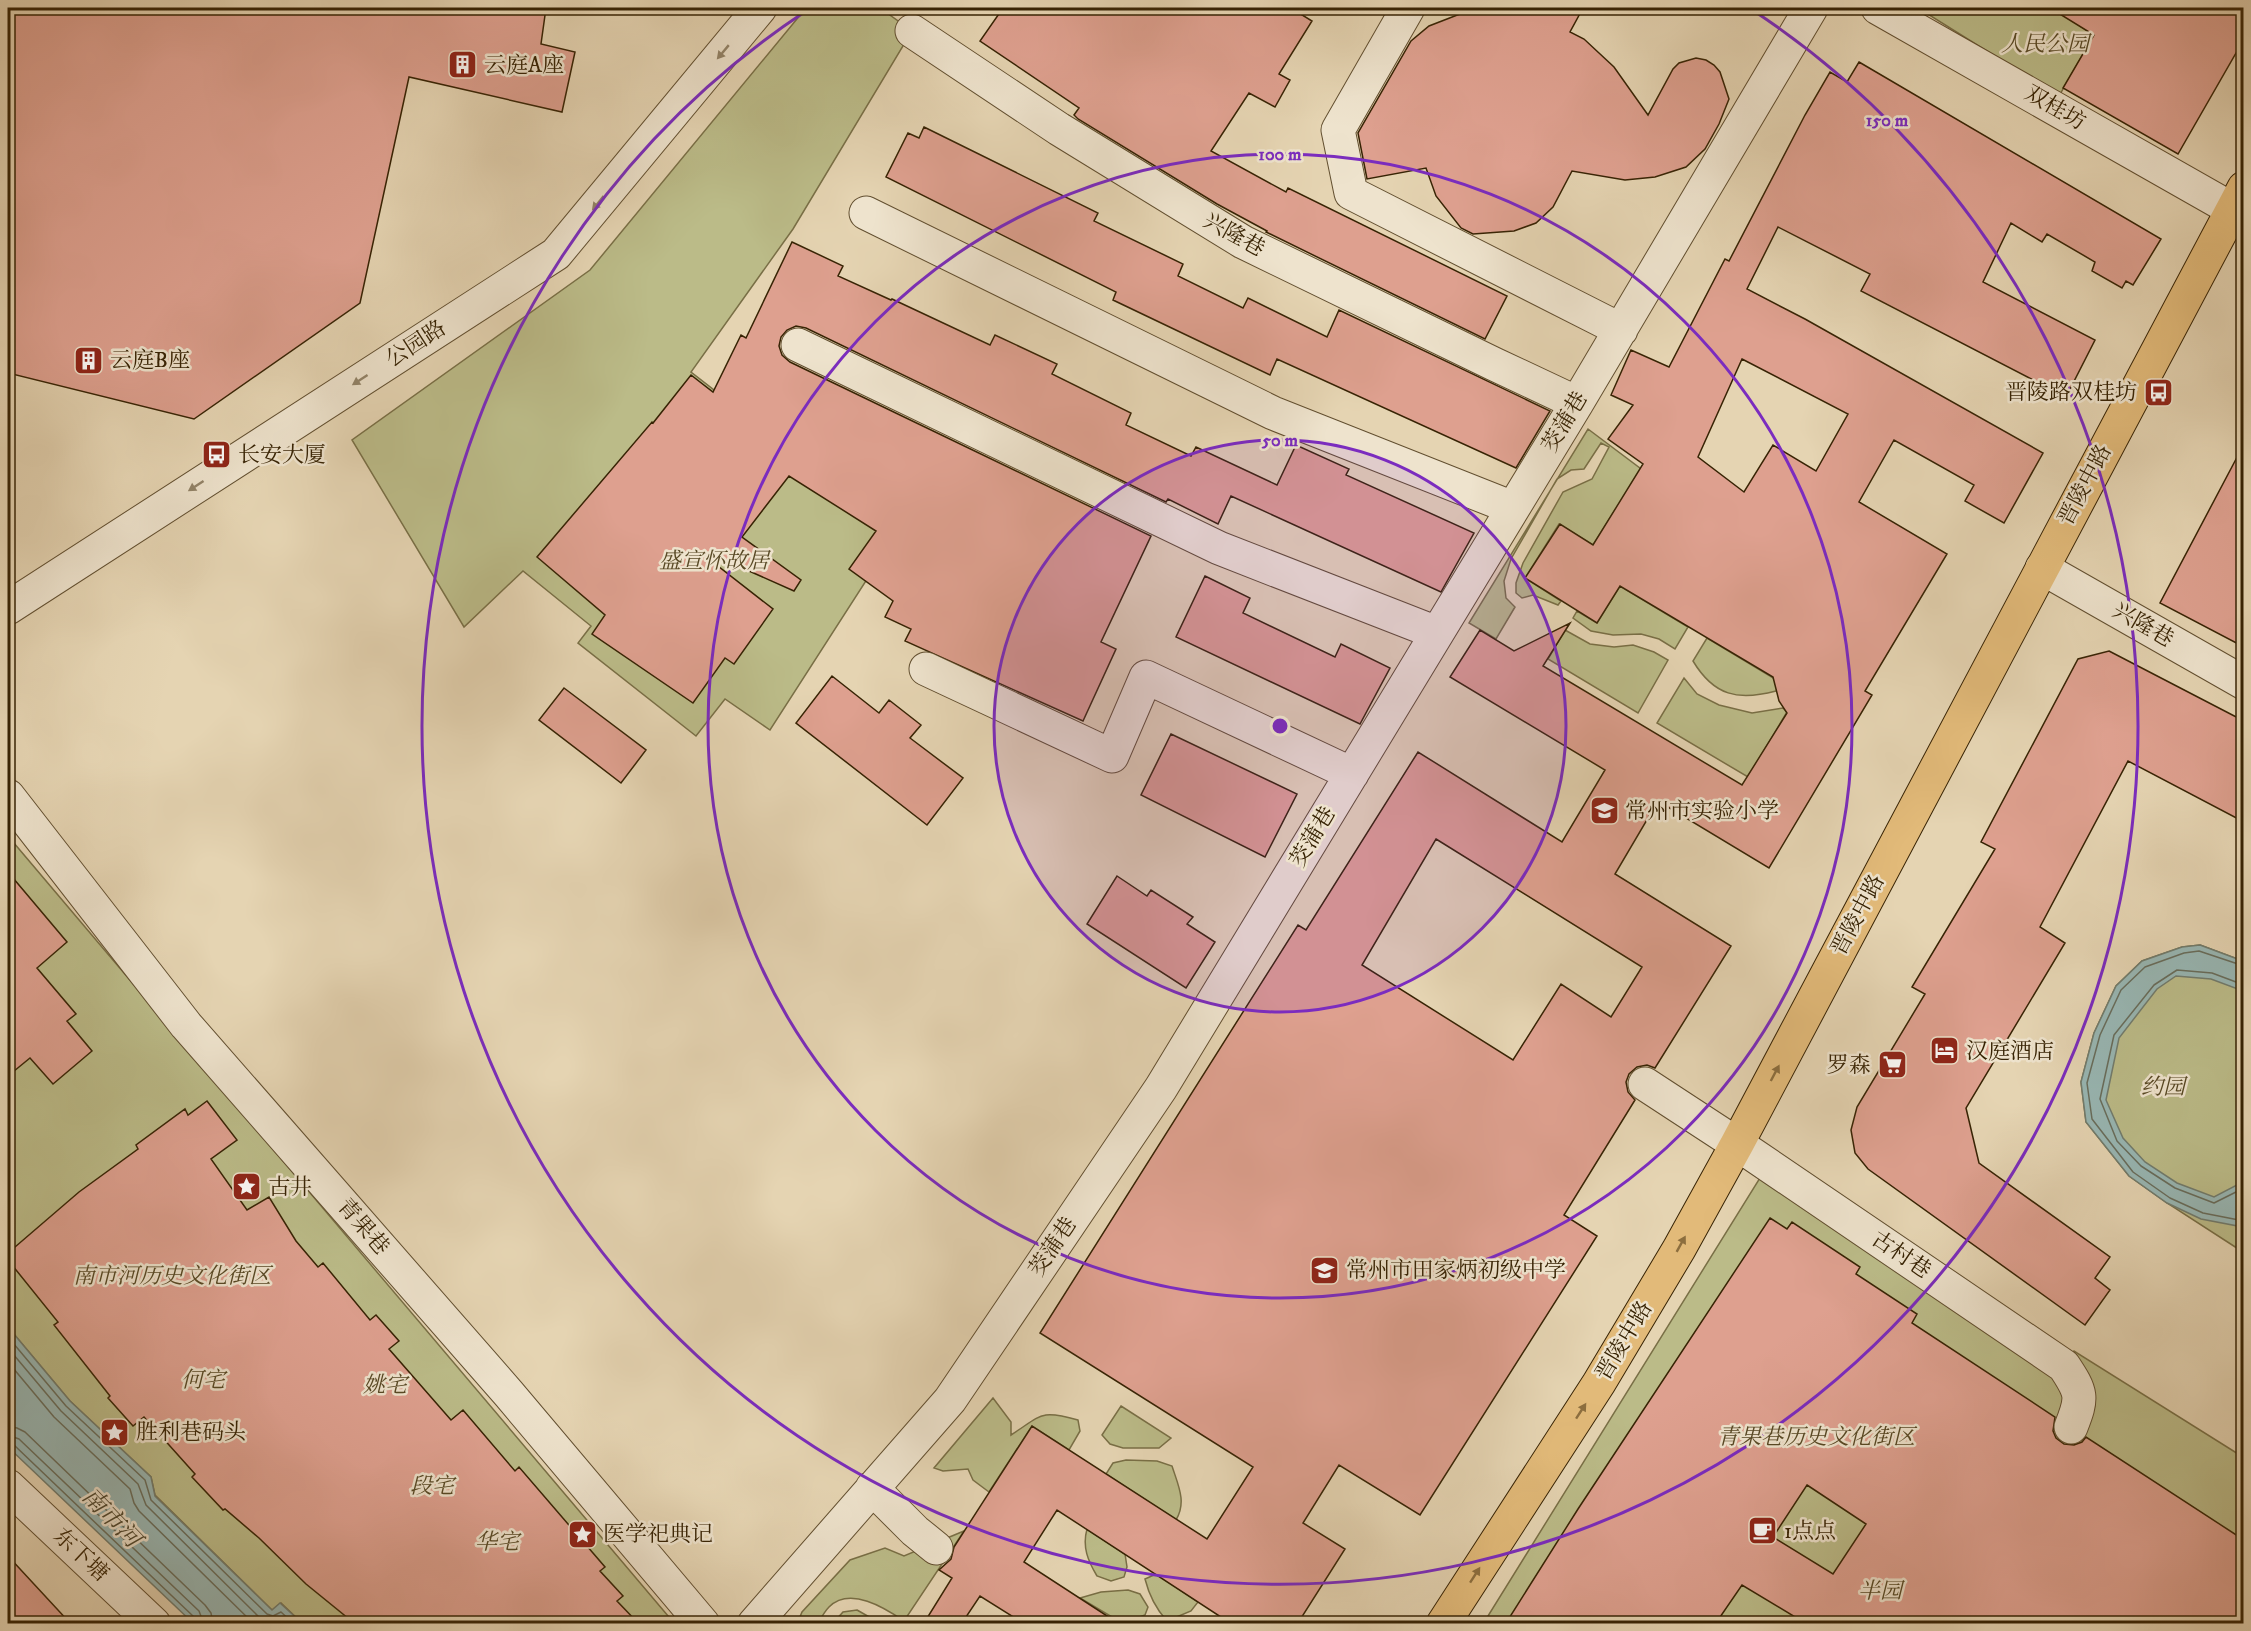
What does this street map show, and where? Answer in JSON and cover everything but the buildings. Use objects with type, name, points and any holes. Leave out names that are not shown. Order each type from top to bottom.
[{"type":"main road","name":"晋陵中路","points":[[1443,1623],[1599,1383],[1679,1249],[2042,568],[2240,204]]},
{"type":"street","name":"公园路","points":[[8,608],[556,254],[760,8]]},
{"type":"street","points":[[1408,8],[1338,130],[1351,193],[1621,330]]},
{"type":"street","name":"茭蒲巷","points":[[754,1623],[950,1400],[1161,1088],[1621,330],[1811,8]]},
{"type":"street","name":"双桂坊","points":[[1878,8],[2240,204]]},
{"type":"street","name":"兴隆巷","points":[[912,31],[1059,129],[1243,242],[1577,403]]},
{"type":"street","points":[[866,213],[1273,413],[1513,508]]},
{"type":"street","points":[[798,345],[1219,548],[1437,633]]},
{"type":"street","name":"兴隆巷","points":[[2042,568],[2244,683]]},
{"type":"street","points":[[926,669],[1112,756],[1146,677],[1352,774]]},
{"type":"street","name":"青果巷","points":[[8,796],[186,1025],[509,1394],[703,1623]]},
{"type":"street","name":"古村巷","points":[[1645,1084],[2064,1366],[2078,1387],[2080,1405],[2071,1427]]},
{"type":"street","name":"东下塘","points":[[8,1486],[154,1623]]},
{"type":"street","points":[[872,1488],[915,1531],[936,1548]]},
{"type":"green space","name":"盛宣怀故居","points":[[806,8],[880,8],[912,31],[793,229],[691,372],[772,435],[909,514],[770,730],[725,699],[696,736],[578,643],[591,626],[523,571],[464,627],[352,440],[590,270]]},
{"type":"green space","name":"人民公园","points":[[1918,8],[2091,8],[2080,26],[2094,35],[2059,96]]},
{"type":"green space","points":[[1588,429],[1689,505],[1615,510],[1593,545],[1559,524],[1525,578],[1561,601],[1558,605],[1533,595],[1522,598],[1516,593],[1516,583],[1523,563],[1563,492],[1592,479],[1609,447],[1601,443],[1584,469],[1571,470],[1558,479]]},
{"type":"green space","points":[[1552,488],[1511,559],[1504,581],[1506,598],[1515,607],[1496,639],[1469,623]]},
{"type":"green space","points":[[1620,586],[1688,627],[1675,649],[1659,639],[1641,634],[1613,635],[1591,631],[1573,618],[1577,611],[1597,623]]},
{"type":"green space","points":[[1565,630],[1590,644],[1614,647],[1633,645],[1654,652],[1668,660],[1638,713],[1548,659]]},
{"type":"green space","points":[[1707,638],[1780,682],[1776,691],[1739,695],[1718,689],[1709,682],[1693,661]]},
{"type":"green space","points":[[1684,678],[1697,694],[1719,705],[1752,713],[1783,708],[1787,712],[1748,777],[1657,723]]},
{"type":"green space","name":"南市河历史文化街区","points":[[8,836],[674,1623],[302,1623],[281,1603],[272,1610],[155,1495],[151,1477],[70,1401],[8,1327]]},
{"type":"green space","name":"约园","points":[[2200,945],[2243,961],[2243,1252],[2129,1176],[2086,1122],[2081,1082],[2094,1033],[2116,986],[2142,961],[2182,947]]},
{"type":"green space","name":"青果巷历史文化街区","points":[[1763,1173],[2056,1379],[2074,1351],[2243,1457],[2243,1623],[1483,1624]]},
{"type":"green space","points":[[993,1398],[1011,1422],[1011,1435],[1036,1419],[1048,1415],[1078,1420],[1080,1431],[1069,1450],[1032,1426],[989,1492],[973,1480],[968,1469],[943,1471],[934,1468]]},
{"type":"green space","points":[[1121,1406],[1171,1438],[1159,1448],[1123,1448],[1110,1444],[1102,1435]]},
{"type":"green space","points":[[1126,1460],[1157,1461],[1172,1466],[1181,1500],[1176,1520],[1106,1474],[1113,1463]]},
{"type":"green space","points":[[1087,1529],[1125,1554],[1127,1567],[1124,1577],[1111,1581],[1097,1576],[1087,1554],[1085,1542]]},
{"type":"green space","points":[[964,1531],[904,1621],[877,1605],[847,1598],[829,1607],[818,1623],[797,1624],[802,1612],[850,1560],[885,1548],[904,1556]]},
{"type":"green space","points":[[1156,1574],[1198,1602],[1191,1611],[1167,1621],[1153,1602],[1145,1579]]},
{"type":"green space","points":[[1128,1590],[1140,1594],[1148,1607],[1145,1615],[1122,1623],[1080,1598],[1101,1592]]},
{"type":"green space","points":[[857,1610],[880,1623],[833,1623],[843,1612]]},
{"type":"water","points":[[2200,945],[2243,961],[2243,991],[2211,979],[2176,976],[2157,989],[2119,1038],[2106,1100],[2123,1138],[2145,1162],[2177,1183],[2214,1197],[2239,1184],[2243,1176],[2243,1227],[2201,1219],[2167,1203],[2129,1176],[2086,1122],[2081,1082],[2094,1033],[2116,986],[2142,961],[2182,947]]},
{"type":"water","name":"南市河","points":[[8,1327],[70,1401],[151,1477],[155,1496],[272,1610],[280,1603],[302,1623],[193,1623],[8,1447]]},
{"type":"place","name":"云庭A座","points":[[463,65]]},
{"type":"place","name":"云庭B座","points":[[89,360]]},
{"type":"place","name":"晋陵路双桂坊","points":[[2158,392]]},
{"type":"place","name":"长安大厦","points":[[217,455]]},
{"type":"place","name":"常州市实验小学","points":[[1604,811]]},
{"type":"place","name":"汉庭酒店","points":[[1945,1051]]},
{"type":"place","name":"罗森","points":[[1892,1065]]},
{"type":"place","name":"古井","points":[[247,1187]]},
{"type":"place","name":"常州市田家炳初级中学","points":[[1325,1270]]},
{"type":"place","name":"胜利巷码头","points":[[115,1432]]},
{"type":"place","name":"1点点","points":[[1763,1531]]},
{"type":"place","name":"医学祀典记","points":[[582,1534]]},
{"type":"park label","name":"何宅","points":[[203,1380]]},
{"type":"park label","name":"姚宅","points":[[385,1385]]},
{"type":"park label","name":"段宅","points":[[432,1486]]},
{"type":"park label","name":"华宅","points":[[497,1542]]},
{"type":"park label","name":"半园","points":[[1880,1591]]}]
